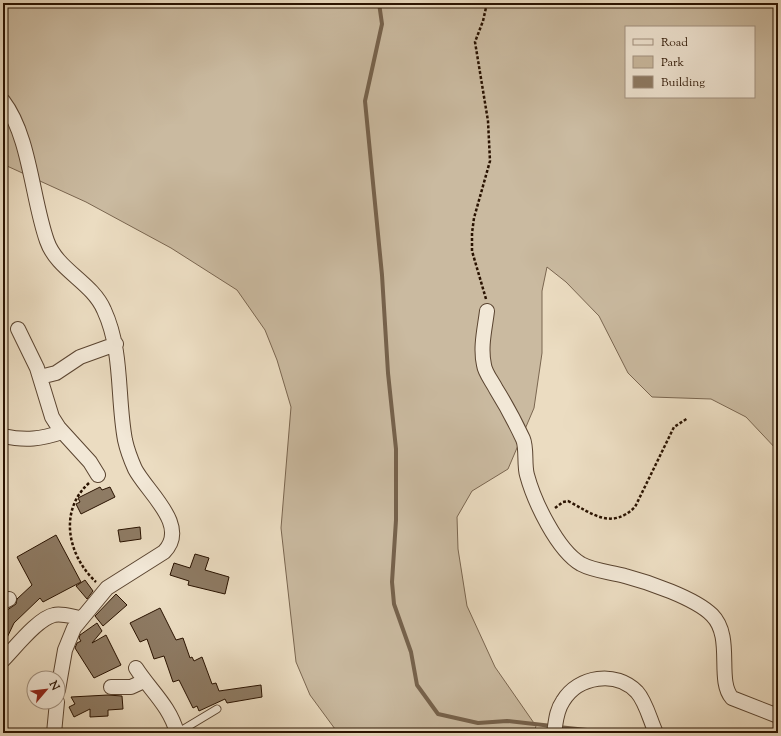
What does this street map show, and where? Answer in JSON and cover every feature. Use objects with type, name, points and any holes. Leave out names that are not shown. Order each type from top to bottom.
[{"type":"street","points":[[3,101],[8,107],[19,131],[39,219],[48,243],[64,266],[97,298],[104,310],[116,344],[121,413],[126,442],[136,469],[161,503],[169,521],[173,538],[170,546],[164,552],[105,591],[81,618],[74,628],[65,650],[62,670]]},
{"type":"street","points":[[487,311],[482,352],[484,367],[524,442],[524,458],[527,476],[544,518],[561,546],[582,564],[653,584],[695,604],[713,616],[720,629],[724,645],[725,685],[727,692],[732,698],[778,716]]},
{"type":"street","points":[[18,329],[40,377],[52,417],[62,432],[90,462],[98,475]]},
{"type":"street","points":[[40,377],[56,373],[66,365],[85,355],[116,344]]},
{"type":"street","points":[[3,436],[16,439],[40,439],[62,432]]},
{"type":"street","points":[[3,660],[28,634],[44,620],[53,615],[81,618]]},
{"type":"street","points":[[136,668],[144,681],[162,699],[171,716],[177,733]]},
{"type":"street","points":[[554,733],[557,713],[563,700],[582,682],[608,678],[620,680],[637,692],[656,733]]},
{"type":"street","points":[[111,686],[131,687],[144,681]]},
{"type":"street","points":[[54,733],[56,710]]},
{"type":"lane","points":[[177,733],[217,709]]},
{"type":"path","points":[[487,3],[483,21],[475,42],[488,122],[490,161],[474,218],[472,233],[472,251],[484,288],[487,311]]},
{"type":"path","points":[[544,518],[558,505],[568,501],[602,518],[616,519],[625,516],[634,507],[674,427],[688,418]]},
{"type":"path","points":[[98,475],[76,497],[72,506],[70,529],[72,546],[81,564],[90,576],[105,591]]},
{"type":"green space","points":[[3,3],[778,3],[778,451],[746,417],[711,399],[652,397],[628,373],[599,316],[566,282],[547,267],[542,291],[542,353],[534,408],[508,469],[472,491],[457,517],[458,549],[467,606],[495,667],[536,726],[534,733],[340,733],[335,729],[310,695],[296,662],[281,528],[291,407],[277,360],[265,330],[237,290],[171,248],[86,202],[7,166],[3,167]]},
{"type":"building","points":[[100,487],[102,490],[110,487],[115,497],[81,514],[76,504],[80,502],[78,498]]},
{"type":"building","points":[[140,527],[141,539],[120,542],[118,530]]},
{"type":"building","points":[[56,535],[81,582],[43,602],[40,598],[14,623],[3,646],[3,613],[16,604],[17,599],[32,585],[17,557]]},
{"type":"building","points":[[195,554],[209,558],[205,570],[229,577],[225,594],[188,585],[189,581],[170,575],[174,563],[190,568]]},
{"type":"building","points":[[85,580],[93,591],[87,599],[76,586]]},
{"type":"building","points":[[116,594],[127,605],[103,626],[95,616]]},
{"type":"building","points":[[160,608],[176,640],[183,638],[190,658],[192,657],[194,661],[202,657],[212,684],[216,683],[219,691],[261,685],[262,697],[227,703],[225,699],[199,711],[197,706],[193,708],[179,680],[173,682],[164,656],[154,659],[147,639],[140,642],[130,623]]},
{"type":"building","points":[[97,623],[102,631],[92,643],[106,635],[121,665],[94,678],[75,648],[77,643],[81,641],[79,638],[80,635]]},
{"type":"building","points":[[108,695],[122,696],[123,709],[108,710],[108,716],[90,717],[90,709],[74,717],[69,707],[75,704],[71,697]]},
{"type":"waterway","points":[[379,3],[382,24],[365,101],[382,275],[388,373],[396,449],[396,520],[392,582],[394,604],[411,652],[417,685],[438,714],[478,723],[507,721],[552,726]]},
{"type":"waterway","points":[[558,727],[616,733]]}]
